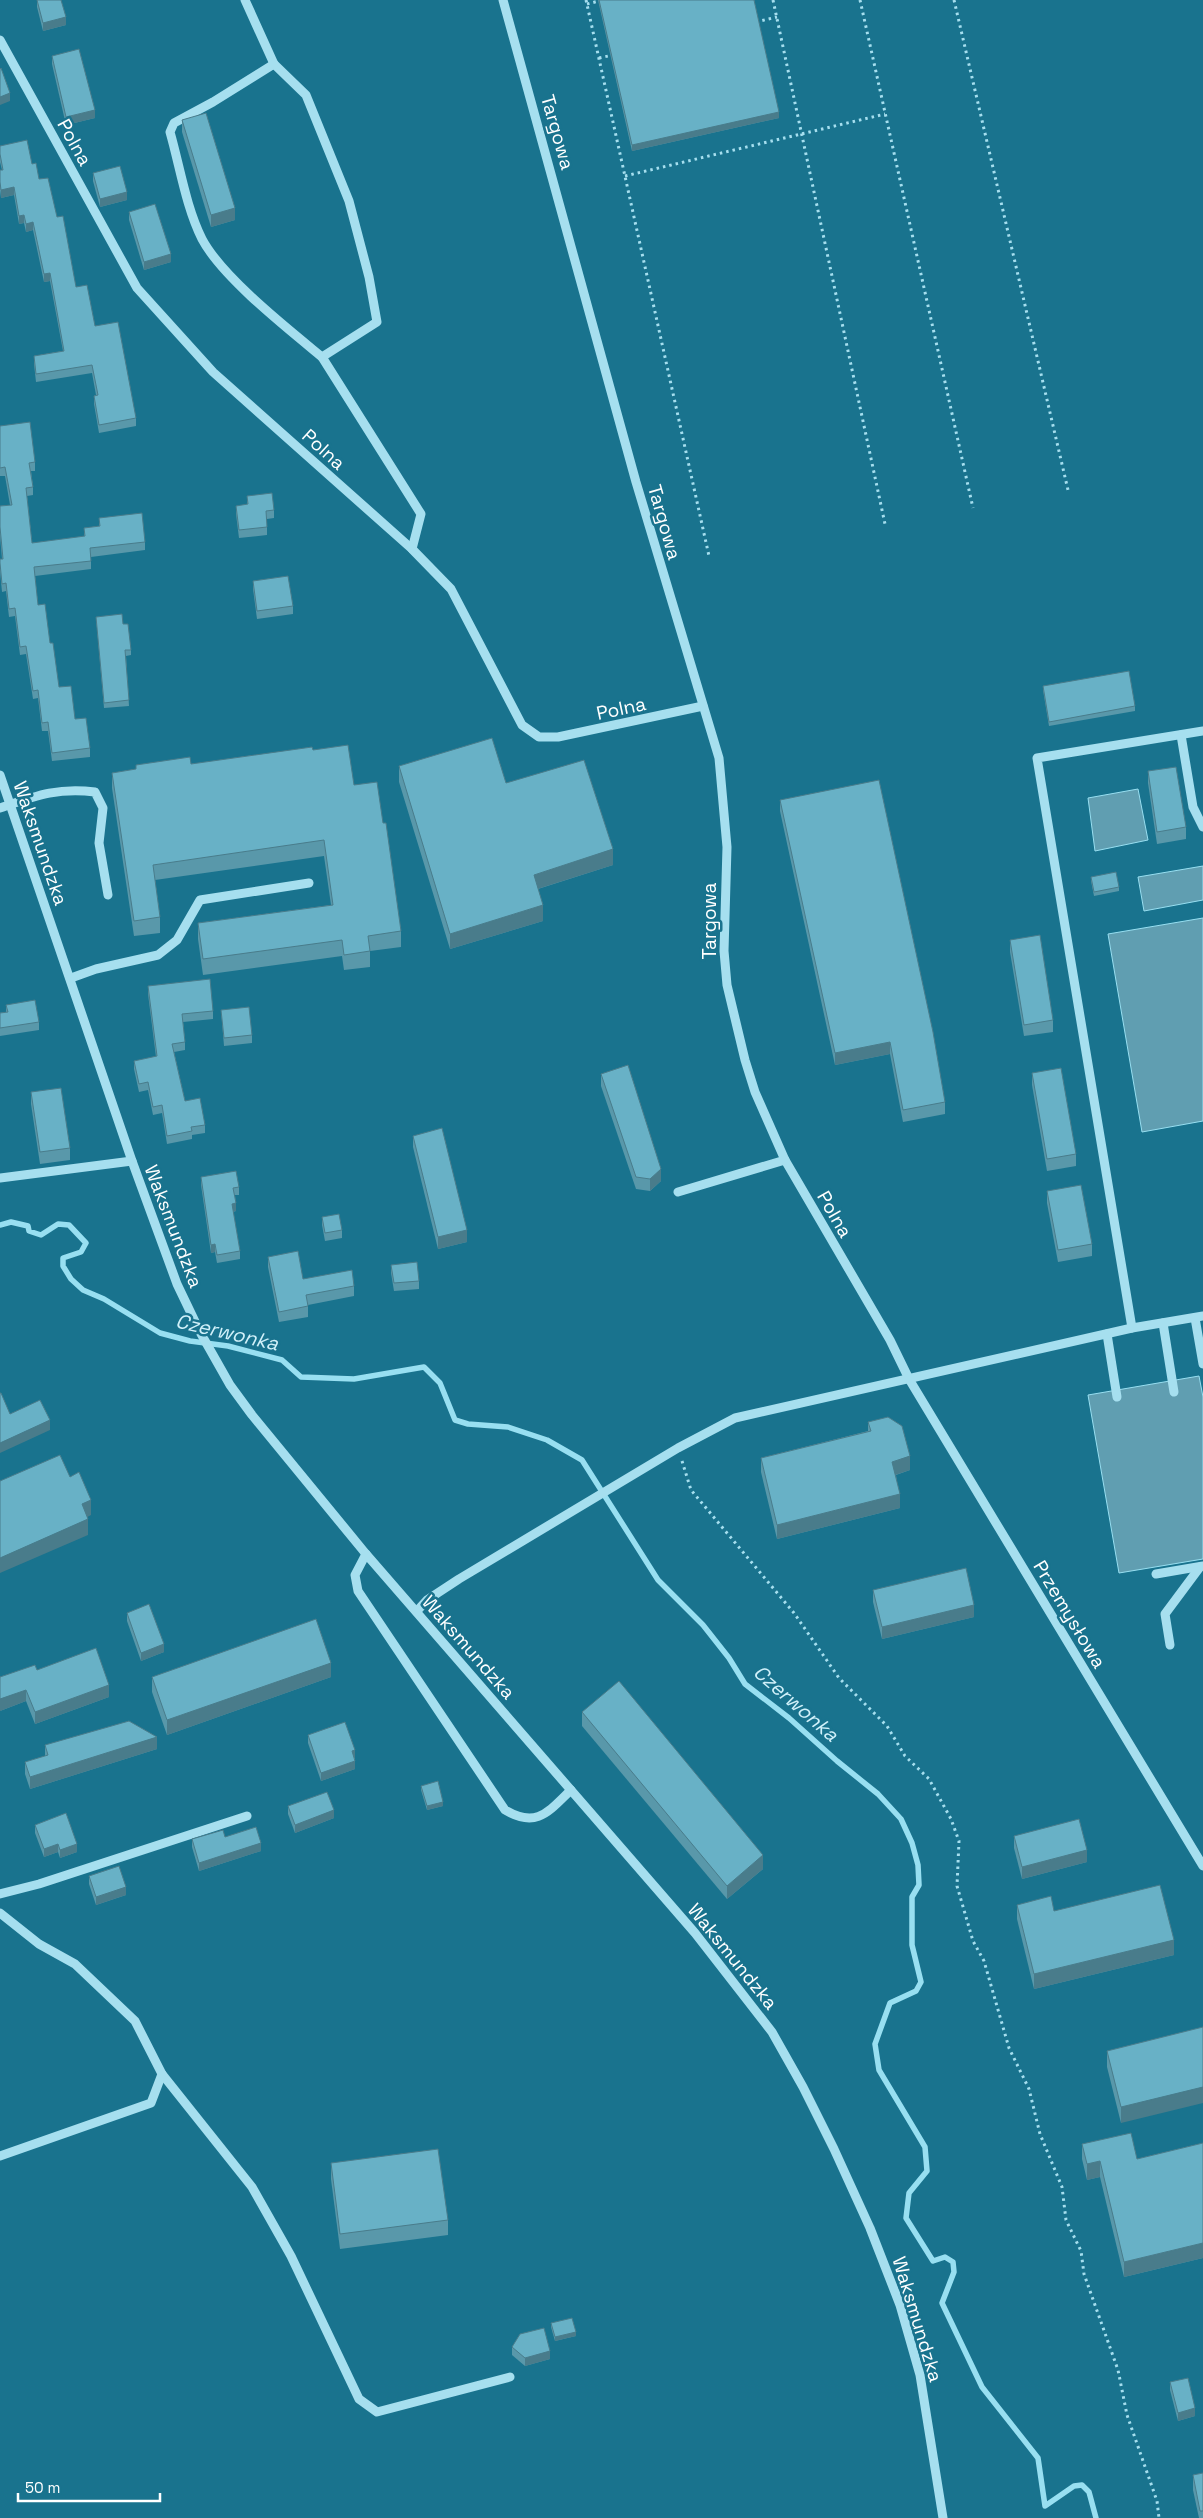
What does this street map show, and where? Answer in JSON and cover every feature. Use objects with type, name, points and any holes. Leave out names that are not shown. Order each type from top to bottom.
[{"type":"street","points":[[245,0],[274,64],[306,95],[349,201],[369,277],[377,322],[322,357]]},
{"type":"street","name":"Targowa","points":[[503,0],[636,482],[719,758],[727,847],[724,951],[727,985],[745,1060]]},
{"type":"street","name":"Polna","points":[[0,40],[137,288],[213,372],[412,549],[451,589],[512,711],[522,725],[539,738],[558,737],[703,706]]},
{"type":"street","points":[[274,64],[213,102],[174,123],[170,132],[202,239],[229,274],[322,357],[421,514],[412,549]]},
{"type":"street","points":[[1132,1328],[1037,758],[1203,731]]},
{"type":"street","points":[[1181,735],[1193,807],[1203,827]]},
{"type":"street","name":"Waksmundzka","points":[[0,775],[132,1161],[177,1284],[200,1332],[252,1416],[366,1554],[739,1987],[772,2032],[817,2114],[870,2228],[912,2343],[927,2411],[943,2518]]},
{"type":"street","points":[[0,808],[47,792],[72,789],[95,792],[103,808],[98,843],[108,895]]},
{"type":"street","points":[[71,978],[96,969],[158,955],[177,940],[200,900],[309,883]]},
{"type":"street","name":"Polna","points":[[745,1060],[755,1092],[785,1160],[890,1340],[909,1379]]},
{"type":"street","points":[[678,1192],[785,1160]]},
{"type":"street","points":[[0,1178],[132,1161]]},
{"type":"street","points":[[417,1611],[427,1600],[459,1580],[612,1490],[678,1448],[735,1418],[1132,1328],[1199,1317],[1203,1364]]},
{"type":"street","points":[[1164,1323],[1174,1392]]},
{"type":"street","points":[[1107,1334],[1117,1397]]},
{"type":"street","name":"Przemysłowa","points":[[909,1379],[1203,1866]]},
{"type":"street","points":[[366,1554],[355,1575],[358,1591],[505,1810],[516,1816],[528,1819],[538,1818],[549,1811],[571,1790]]},
{"type":"street","points":[[1156,1574],[1202,1566]]},
{"type":"street","points":[[1170,1645],[1165,1614],[1202,1566]]},
{"type":"street","points":[[0,1894],[39,1884],[246,1816]]},
{"type":"street","points":[[0,1913],[39,1944],[75,1964],[135,2021],[162,2074],[252,2187],[292,2256],[359,2399],[376,2412],[510,2377]]},
{"type":"street","points":[[0,2156],[151,2103],[162,2074]]},
{"type":"path","points":[[773,0],[885,524]]},
{"type":"path","points":[[860,0],[973,508]]},
{"type":"path","points":[[954,0],[1068,490]]},
{"type":"path","points":[[599,1],[587,2],[709,556]]},
{"type":"path","points":[[748,24],[777,17]]},
{"type":"path","points":[[599,58],[618,54]]},
{"type":"path","points":[[625,176],[885,114]]},
{"type":"path","points":[[678,1448],[691,1490],[794,1612],[839,1678],[887,1726],[905,1756],[930,1779],[951,1819],[959,1841],[957,1886],[973,1941],[984,1961],[1009,2048],[1029,2089],[1040,2134],[1062,2187],[1066,2220],[1081,2251],[1084,2274],[1118,2370],[1127,2415],[1157,2501],[1159,2518]]},
{"type":"water","points":[[1138,789],[1148,840],[1095,851],[1088,798]]},
{"type":"water","points":[[1203,866],[1203,900],[1144,911],[1138,877]]},
{"type":"water","points":[[1203,918],[1203,1121],[1142,1132],[1108,934]]},
{"type":"water","points":[[1199,1376],[1203,1397],[1203,1559],[1119,1573],[1088,1395]]},
{"type":"building","points":[[37,0],[61,0],[66,17],[43,23]]},
{"type":"building","points":[[599,0],[754,0],[779,112],[632,145]]},
{"type":"building","points":[[79,49],[95,110],[66,117],[52,56]]},
{"type":"building","points":[[0,69],[10,93],[0,97]]},
{"type":"building","points":[[206,113],[235,208],[211,215],[182,120]]},
{"type":"building","points":[[27,140],[32,164],[36,163],[39,179],[48,178],[57,217],[63,216],[76,287],[87,285],[95,326],[118,322],[136,418],[99,425],[94,396],[98,395],[92,365],[36,374],[34,356],[64,351],[50,273],[44,274],[33,222],[26,224],[24,215],[19,216],[14,187],[1,190],[0,170],[3,170],[0,146]]},
{"type":"building","points":[[120,166],[127,192],[100,199],[93,173]]},
{"type":"building","points":[[155,204],[171,254],[144,262],[129,212]]},
{"type":"building","points":[[30,422],[35,462],[29,463],[33,487],[26,488],[32,543],[85,536],[84,528],[100,526],[99,518],[142,513],[145,542],[90,548],[91,561],[34,567],[38,605],[45,604],[50,643],[53,643],[59,687],[71,686],[75,719],[86,718],[90,748],[52,753],[48,722],[42,723],[38,690],[33,691],[26,646],[20,647],[15,608],[9,609],[6,583],[2,584],[0,563],[0,559],[3,559],[0,506],[12,505],[5,467],[0,468],[0,426]]},
{"type":"building","points":[[272,493],[274,510],[266,511],[267,527],[239,530],[236,506],[248,504],[247,496]]},
{"type":"building","points":[[288,576],[293,606],[257,611],[253,581]]},
{"type":"building","points":[[122,614],[123,624],[128,624],[131,650],[125,650],[129,700],[104,703],[96,617]]},
{"type":"building","points":[[1129,671],[1135,706],[1049,722],[1043,686]]},
{"type":"building","points":[[492,738],[506,783],[584,760],[613,849],[534,875],[543,905],[450,934],[399,766]]},
{"type":"building","points":[[348,745],[354,785],[377,782],[383,823],[386,823],[401,931],[368,936],[370,951],[344,955],[342,940],[203,959],[198,923],[333,905],[324,840],[153,865],[160,917],[134,921],[112,773],[136,769],[136,765],[190,757],[191,764],[312,747],[313,750]]},
{"type":"building","points":[[1176,767],[1186,827],[1157,832],[1148,771]]},
{"type":"building","points":[[879,780],[933,1032],[945,1102],[903,1110],[890,1042],[835,1053],[780,800]]},
{"type":"building","points":[[1116,872],[1119,887],[1094,892],[1091,877]]},
{"type":"building","points":[[1040,935],[1053,1020],[1024,1025],[1010,940]]},
{"type":"building","points":[[210,979],[213,1011],[182,1014],[185,1042],[172,1044],[185,1101],[200,1098],[205,1125],[191,1127],[192,1131],[167,1136],[162,1105],[153,1107],[148,1082],[139,1084],[134,1061],[157,1056],[148,986]]},
{"type":"building","points":[[35,1000],[39,1022],[0,1028],[0,1013],[8,1012],[6,1005]]},
{"type":"building","points":[[249,1007],[252,1035],[224,1038],[221,1010]]},
{"type":"building","points":[[628,1065],[661,1169],[650,1179],[636,1177],[601,1074]]},
{"type":"building","points":[[1061,1068],[1076,1154],[1047,1159],[1032,1073]]},
{"type":"building","points":[[61,1088],[70,1148],[40,1152],[31,1092]]},
{"type":"building","points":[[442,1128],[467,1230],[438,1237],[413,1136]]},
{"type":"building","points":[[236,1171],[239,1187],[233,1188],[236,1203],[232,1204],[240,1251],[217,1255],[215,1244],[211,1245],[201,1177]]},
{"type":"building","points":[[1081,1185],[1092,1244],[1058,1250],[1047,1191]]},
{"type":"building","points":[[339,1214],[342,1230],[325,1233],[322,1217]]},
{"type":"building","points":[[298,1251],[303,1279],[352,1270],[354,1286],[306,1295],[308,1306],[279,1312],[268,1257]]},
{"type":"building","points":[[417,1262],[419,1281],[394,1283],[391,1265]]},
{"type":"building","points":[[0,1393],[10,1414],[40,1400],[50,1420],[0,1443]]},
{"type":"building","points":[[888,1417],[902,1426],[910,1456],[892,1462],[900,1494],[777,1525],[761,1458],[871,1431],[868,1422]]},
{"type":"building","points":[[60,1455],[70,1477],[79,1472],[91,1500],[82,1504],[88,1519],[0,1558],[0,1481]]},
{"type":"building","points":[[966,1568],[974,1605],[882,1627],[873,1590]]},
{"type":"building","points":[[149,1604],[164,1644],[141,1653],[127,1613]]},
{"type":"building","points":[[316,1619],[331,1663],[167,1720],[152,1677]]},
{"type":"building","points":[[96,1648],[109,1685],[35,1712],[26,1690],[0,1699],[0,1677],[35,1665],[37,1670]]},
{"type":"building","points":[[619,1681],[763,1855],[727,1886],[582,1712]]},
{"type":"building","points":[[129,1721],[157,1737],[30,1777],[25,1762],[48,1755],[45,1745]]},
{"type":"building","points":[[345,1722],[355,1750],[352,1751],[355,1761],[321,1773],[308,1735]]},
{"type":"building","points":[[438,1781],[443,1802],[427,1806],[421,1786]]},
{"type":"building","points":[[327,1792],[334,1810],[295,1825],[288,1806]]},
{"type":"building","points":[[66,1813],[77,1844],[60,1850],[58,1844],[44,1849],[35,1825]]},
{"type":"building","points":[[1079,1819],[1087,1850],[1022,1867],[1014,1836]]},
{"type":"building","points":[[256,1827],[261,1843],[199,1863],[192,1839],[223,1830],[225,1837]]},
{"type":"building","points":[[119,1866],[126,1887],[96,1897],[89,1876]]},
{"type":"building","points":[[1160,1885],[1174,1940],[1034,1974],[1017,1905],[1051,1896],[1054,1911]]},
{"type":"building","points":[[1203,2027],[1203,2087],[1121,2107],[1107,2051]]},
{"type":"building","points":[[1131,2133],[1137,2159],[1203,2143],[1203,2243],[1124,2262],[1100,2161],[1087,2164],[1082,2144]]},
{"type":"building","points":[[438,2149],[448,2220],[340,2234],[331,2163]]},
{"type":"building","points":[[572,2318],[576,2332],[555,2337],[551,2323]]},
{"type":"building","points":[[544,2328],[550,2351],[525,2358],[512,2347],[520,2334]]},
{"type":"building","points":[[1188,2378],[1195,2408],[1178,2413],[1170,2382]]},
{"type":"building","points":[[1203,2473],[1203,2511],[1200,2511],[1193,2475]]},
{"type":"waterway","name":"Czerwonka","points":[[0,1225],[11,1222],[28,1226],[29,1231],[41,1235],[58,1224],[69,1225],[86,1243],[81,1252],[63,1258],[63,1266],[71,1279],[83,1290],[104,1299],[160,1333],[190,1341],[228,1346],[282,1360],[301,1377],[354,1379],[424,1367],[440,1383],[455,1420],[468,1424],[508,1427],[547,1440],[582,1460],[658,1580],[703,1625],[729,1658],[745,1684],[789,1718],[837,1761],[878,1794],[901,1819],[912,1843],[918,1865],[919,1885],[912,1897],[912,1945],[921,1982],[916,1991],[890,2003],[875,2044],[879,2070],[925,2147],[927,2171],[909,2193],[906,2218],[933,2261],[945,2257],[953,2262],[954,2272],[942,2303],[982,2387],[1038,2458],[1045,2506],[1074,2486],[1082,2485],[1089,2492],[1096,2518]]}]
